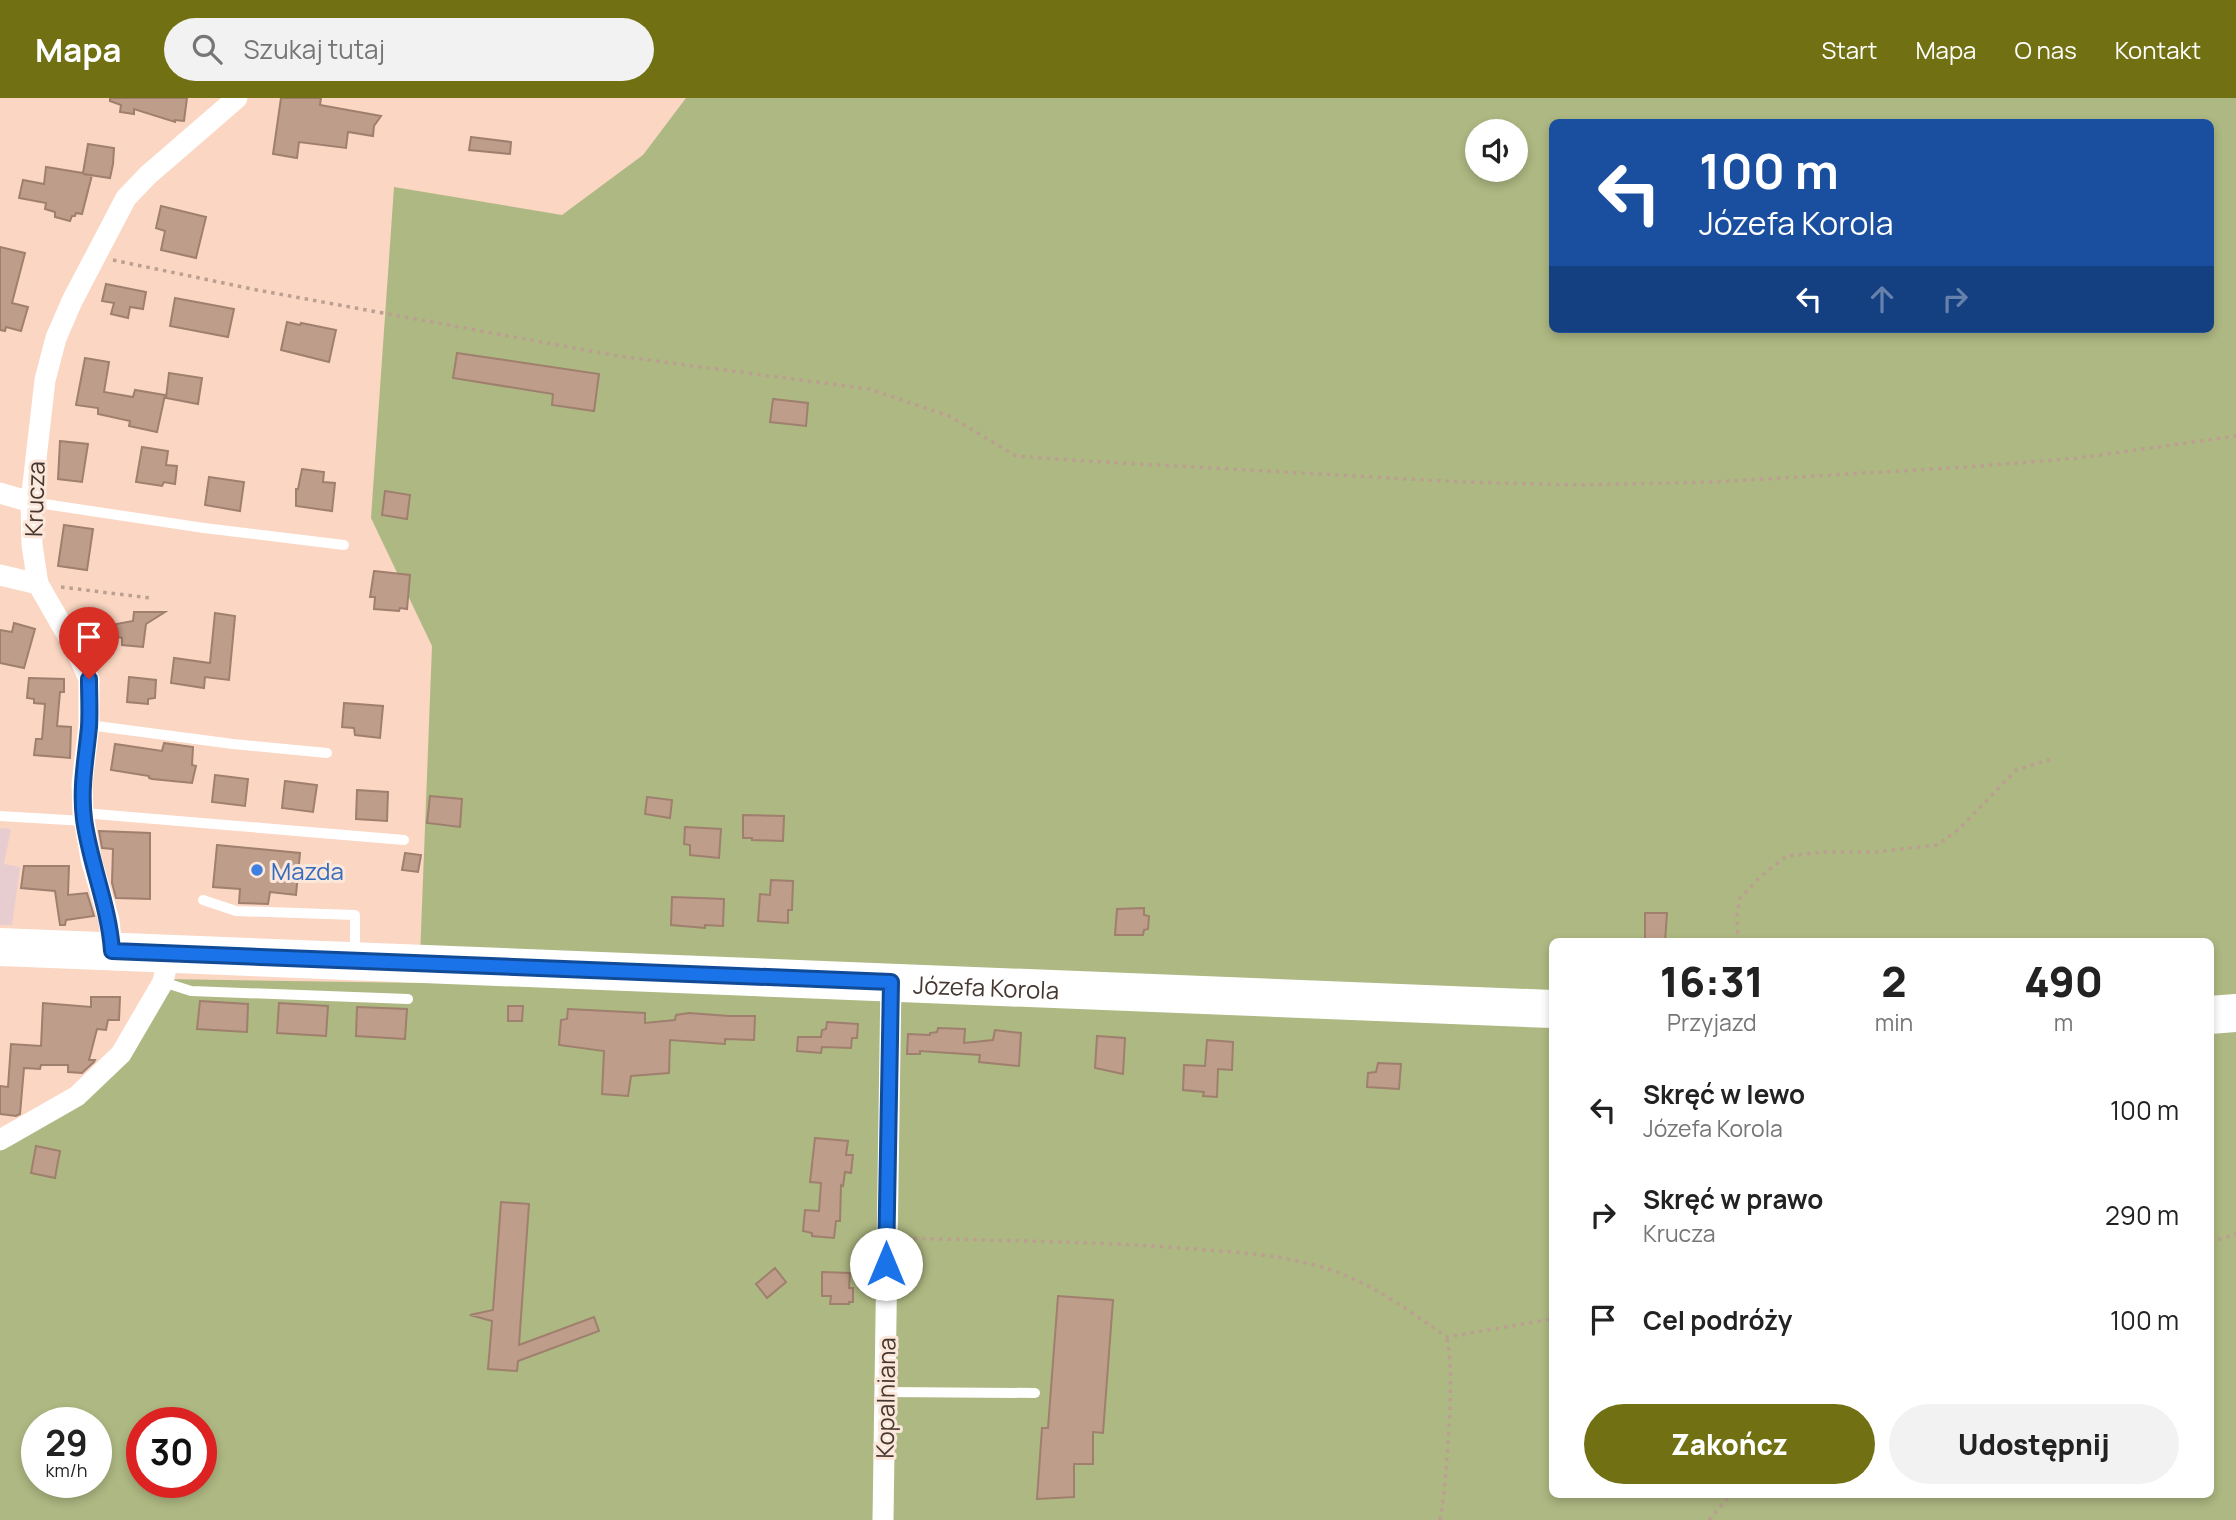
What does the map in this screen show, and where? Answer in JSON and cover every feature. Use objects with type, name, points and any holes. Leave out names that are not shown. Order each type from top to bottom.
[{"type":"highway","name":"Józefa Korola","points":[[0,947],[112,951],[166,967],[355,960],[1549,1009]]},
{"type":"highway","points":[[2214,1014],[2236,1013]]},
{"type":"street","name":"Krucza","points":[[112,951],[109,920],[91,859],[84,817],[82,784],[89,725],[89,679],[76,650],[38,584],[32,545],[31,502],[45,380],[56,338],[94,256],[126,198],[148,175],[237,98]]},
{"type":"street","points":[[0,493],[31,502]]},
{"type":"street","points":[[0,575],[38,584]]},
{"type":"street","points":[[4,1134],[77,1096],[121,1054],[166,967]]},
{"type":"street","name":"Kopalniana","points":[[883,1520],[891,982]]},
{"type":"lane","points":[[31,502],[204,528],[344,545]]},
{"type":"lane","points":[[89,725],[327,753]]},
{"type":"lane","points":[[0,816],[84,817],[404,840]]},
{"type":"lane","points":[[203,900],[236,911],[355,915],[355,960]]},
{"type":"lane","points":[[166,967],[191,990],[408,999]]},
{"type":"lane","points":[[886,1392],[1035,1393]]},
{"type":"path","points":[[94,256],[257,290],[618,356],[869,389],[949,416],[1016,456],[1462,482],[1579,485],[1687,483],[1966,467],[2079,458],[2236,436]]},
{"type":"path","points":[[38,584],[150,598]]},
{"type":"path","points":[[1738,938],[1740,898],[1761,876],[1787,856],[1887,851],[1937,845],[1959,829],[2015,770],[2052,759]]},
{"type":"path","points":[[2214,1241],[2236,1234]]},
{"type":"path","points":[[886,1238],[1143,1245],[1244,1252],[1328,1269],[1374,1289],[1401,1304],[1447,1337],[1451,1362],[1451,1391],[1446,1489],[1440,1520]]},
{"type":"path","points":[[1447,1337],[1549,1320]]},
{"type":"path","points":[[1709,1520],[1728,1498]]},
{"type":"shaded area","points":[[0,828],[11,829],[4,864],[20,867],[12,925],[0,925]]},
{"type":"green space","points":[[686,98],[2236,98],[2236,1520],[0,1520],[0,1139],[118,1055],[162,979],[419,983],[432,646],[371,518],[394,187],[562,215],[643,155]]},
{"type":"building","points":[[110,98],[187,98],[184,121],[175,122],[134,109],[134,114],[120,112],[121,105],[110,101]]},
{"type":"building","points":[[281,98],[321,98],[320,105],[381,116],[374,126],[373,136],[348,132],[346,148],[299,142],[297,158],[273,154]]},
{"type":"building","points":[[471,137],[511,142],[510,154],[469,150]]},
{"type":"building","points":[[88,144],[114,148],[113,164],[110,178],[92,175],[82,214],[76,213],[70,221],[55,217],[55,212],[45,209],[46,203],[19,198],[23,180],[44,184],[46,167],[83,173]]},
{"type":"building","points":[[161,206],[206,217],[196,258],[161,250],[165,231],[156,228]]},
{"type":"building","points":[[0,247],[25,253],[12,303],[28,307],[21,331],[6,327],[5,331],[0,330]]},
{"type":"building","points":[[106,284],[146,292],[143,309],[130,307],[128,318],[111,314],[114,303],[102,301]]},
{"type":"building","points":[[175,298],[234,309],[228,337],[170,326]]},
{"type":"building","points":[[287,322],[336,330],[329,362],[281,350]]},
{"type":"building","points":[[457,353],[599,374],[594,411],[552,405],[553,394],[453,378]]},
{"type":"building","points":[[85,358],[109,362],[104,392],[133,397],[135,390],[165,395],[157,432],[129,426],[130,421],[98,414],[98,408],[76,405]]},
{"type":"building","points":[[169,373],[202,378],[198,404],[166,398]]},
{"type":"building","points":[[773,399],[808,403],[806,426],[770,422]]},
{"type":"building","points":[[60,441],[88,444],[82,482],[58,479]]},
{"type":"building","points":[[142,447],[168,451],[166,465],[177,466],[175,484],[164,482],[162,486],[136,482]]},
{"type":"building","points":[[302,469],[324,472],[323,482],[335,483],[332,511],[296,506],[296,489]]},
{"type":"building","points":[[209,477],[244,482],[240,511],[205,505]]},
{"type":"building","points":[[385,491],[410,495],[407,519],[382,515]]},
{"type":"building","points":[[64,525],[93,529],[87,570],[58,566]]},
{"type":"building","points":[[374,571],[410,575],[407,609],[374,609],[375,597],[370,597]]},
{"type":"building","points":[[134,612],[165,612],[146,624],[143,647],[122,645],[122,638],[115,636],[116,624],[133,621]]},
{"type":"building","points":[[215,613],[235,616],[229,680],[205,677],[204,688],[171,683],[174,658],[210,663]]},
{"type":"building","points":[[14,623],[35,629],[24,668],[0,663],[0,630],[12,632]]},
{"type":"building","points":[[129,677],[156,680],[155,698],[148,699],[148,704],[127,702]]},
{"type":"building","points":[[29,678],[64,679],[57,726],[71,727],[70,758],[34,755],[36,739],[42,739],[45,704],[34,703],[34,699],[27,698]]},
{"type":"building","points":[[344,703],[383,706],[380,738],[355,735],[354,728],[342,727]]},
{"type":"building","points":[[164,743],[193,747],[192,765],[196,766],[192,783],[152,779],[149,776],[111,770],[115,744],[162,751]]},
{"type":"building","points":[[215,775],[248,779],[245,806],[212,802]]},
{"type":"building","points":[[285,781],[317,785],[313,812],[282,808]]},
{"type":"building","points":[[357,790],[388,792],[387,821],[356,819]]},
{"type":"building","points":[[430,796],[462,799],[460,827],[427,823]]},
{"type":"building","points":[[647,797],[672,800],[670,818],[645,814]]},
{"type":"building","points":[[743,815],[784,816],[783,841],[743,838]]},
{"type":"building","points":[[685,827],[721,829],[719,858],[690,855],[690,845],[684,844]]},
{"type":"building","points":[[99,831],[150,833],[150,899],[116,898],[112,883],[113,849],[102,848]]},
{"type":"building","name":"Mazda","points":[[217,845],[300,853],[296,895],[270,892],[268,904],[239,903],[240,889],[213,887]]},
{"type":"building","points":[[405,853],[421,855],[418,872],[402,870]]},
{"type":"building","points":[[24,866],[69,866],[68,895],[87,893],[94,916],[66,920],[65,925],[60,925],[55,891],[21,888]]},
{"type":"building","points":[[771,880],[793,881],[792,910],[788,910],[788,923],[758,921],[760,894],[770,895]]},
{"type":"building","points":[[672,897],[724,899],[723,926],[705,925],[705,928],[671,925]]},
{"type":"building","points":[[1144,908],[1144,915],[1149,916],[1148,929],[1144,930],[1143,935],[1115,935],[1117,909]]},
{"type":"building","points":[[1645,913],[1667,913],[1665,938],[1645,938]]},
{"type":"building","points":[[91,997],[120,997],[119,1020],[108,1020],[106,1030],[97,1029],[89,1060],[95,1060],[94,1062],[82,1073],[68,1072],[68,1065],[24,1068],[20,1114],[0,1114],[0,1086],[8,1087],[11,1044],[41,1046],[43,1003],[91,1007]]},
{"type":"building","points":[[200,1001],[248,1004],[247,1032],[197,1029]]},
{"type":"building","points":[[279,1003],[328,1006],[326,1036],[277,1033]]},
{"type":"building","points":[[508,1006],[523,1006],[522,1021],[508,1021]]},
{"type":"building","points":[[357,1007],[407,1009],[405,1039],[356,1036]]},
{"type":"building","points":[[568,1009],[645,1013],[645,1023],[675,1020],[676,1015],[689,1013],[755,1016],[754,1040],[725,1039],[725,1044],[670,1040],[669,1073],[631,1076],[628,1096],[602,1094],[604,1051],[559,1045],[561,1020],[567,1019]]},
{"type":"building","points":[[827,1022],[858,1024],[857,1038],[852,1038],[851,1048],[822,1047],[821,1053],[797,1051],[798,1037],[821,1037]]},
{"type":"building","points":[[938,1028],[965,1029],[964,1043],[993,1040],[995,1030],[1021,1033],[1019,1066],[979,1062],[980,1055],[920,1051],[920,1054],[907,1054],[908,1034],[930,1035],[937,1032]]},
{"type":"building","points":[[1097,1036],[1125,1038],[1123,1074],[1095,1068]]},
{"type":"building","points":[[1207,1040],[1233,1042],[1232,1070],[1218,1069],[1217,1097],[1203,1096],[1204,1092],[1183,1090],[1184,1065],[1205,1066]]},
{"type":"building","points":[[1378,1063],[1401,1064],[1399,1089],[1367,1087],[1368,1073],[1376,1072]]},
{"type":"building","points":[[815,1138],[848,1141],[846,1155],[853,1155],[851,1173],[845,1172],[843,1186],[841,1185],[840,1221],[836,1221],[834,1238],[812,1236],[812,1233],[803,1231],[805,1210],[819,1211],[821,1183],[810,1182]]},
{"type":"building","points":[[36,1146],[60,1151],[55,1178],[31,1173]]},
{"type":"building","points":[[501,1202],[529,1204],[519,1345],[594,1317],[599,1331],[518,1361],[517,1371],[488,1369],[492,1321],[470,1315],[493,1310]]},
{"type":"building","points":[[775,1268],[786,1282],[767,1298],[756,1284]]},
{"type":"building","points":[[822,1272],[850,1273],[849,1288],[853,1288],[853,1302],[830,1304],[831,1296],[822,1296]]},
{"type":"building","points":[[1058,1296],[1113,1300],[1103,1433],[1093,1432],[1093,1464],[1074,1464],[1074,1497],[1037,1499],[1042,1428],[1048,1428]]},
{"type":"place","name":"Mazda","points":[[257,870]]},
{"type":"route","points":[[89,679],[89,725],[82,784],[83,813],[91,859],[109,920],[112,951],[891,982],[886,1264]]}]
